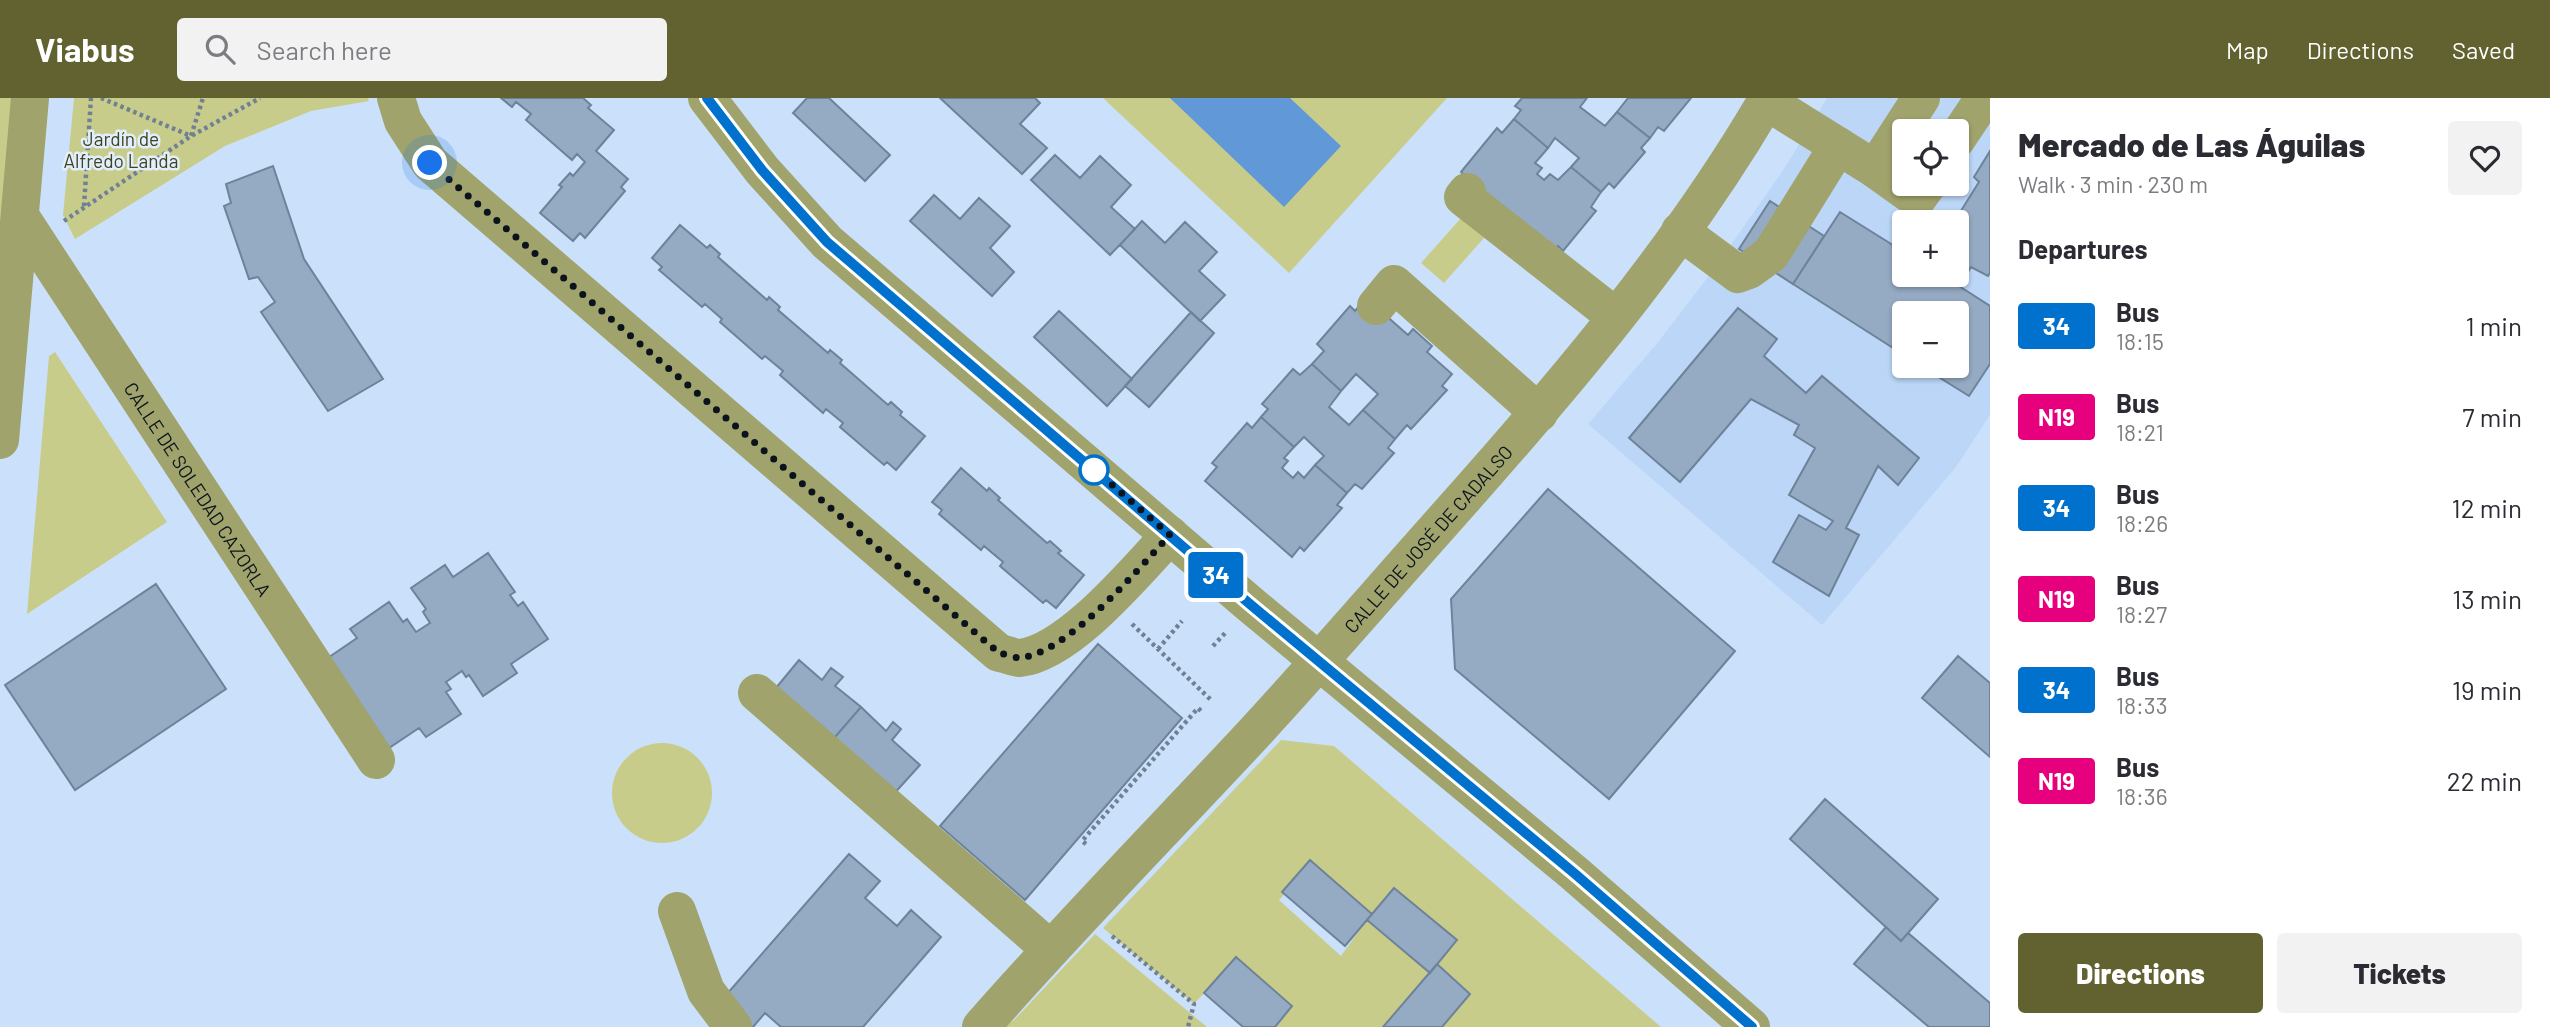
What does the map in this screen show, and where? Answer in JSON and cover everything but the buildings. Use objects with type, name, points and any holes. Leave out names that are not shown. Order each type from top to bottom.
[{"type":"street","points":[[0,440],[30,98]]},
{"type":"street","points":[[396,98],[403,121],[430,163],[999,653],[1019,658],[1053,647],[1074,632],[1170,535]]},
{"type":"street","points":[[707,98],[762,170],[827,242],[1318,661],[1574,873],[1751,1027]]},
{"type":"street","points":[[1875,169],[1922,98]]},
{"type":"street","points":[[1969,120],[1984,98]]},
{"type":"street","points":[[1767,99],[1892,182]]},
{"type":"street","name":"CALLE DE JOSÉ DE CADALSO","points":[[981,1027],[1042,942],[1086,912],[1245,743],[1539,412],[1616,317],[1680,231],[1767,99]]},
{"type":"street","points":[[1680,231],[1738,274],[1749,270],[1772,254],[1838,146]]},
{"type":"street","points":[[1467,192],[1463,197],[1616,317]]},
{"type":"street","name":"CALLE DE SOLEDAD CAZORLA","points":[[20,216],[376,760]]},
{"type":"street","points":[[1376,306],[1394,284],[1539,412]]},
{"type":"street","points":[[757,693],[1042,942]]},
{"type":"street","points":[[713,1027],[678,973],[667,914],[706,991],[733,1027]]},
{"type":"path","points":[[84,207],[91,98]]},
{"type":"path","points":[[100,98],[191,136]]},
{"type":"path","points":[[191,136],[203,98]]},
{"type":"path","points":[[63,222],[191,136],[260,98]]},
{"type":"path","points":[[1158,649],[1182,621]]},
{"type":"path","points":[[1213,646],[1235,623]]},
{"type":"path","points":[[1132,624],[1212,701]]},
{"type":"path","points":[[1086,844],[1082,841],[1198,708],[1202,712]]},
{"type":"path","points":[[1086,912],[1194,1004],[1188,1027]]},
{"type":"shaded area","points":[[1827,98],[1990,98],[1990,415],[1956,467],[1822,625],[1588,424],[1659,341],[1714,269],[1784,169]]},
{"type":"green space","points":[[0,98],[20,98],[0,323]]},
{"type":"green space","name":"Jardín de Alfredo Landa","points":[[74,98],[368,98],[369,101],[311,111],[225,146],[75,239],[63,215]]},
{"type":"green space","points":[[1103,98],[1447,98],[1289,273]]},
{"type":"green space","points":[[1469,209],[1492,229],[1444,283],[1421,263]]},
{"type":"green space","points":[[55,352],[167,522],[27,614],[49,356]]},
{"type":"green space","points":[[1281,740],[1334,746],[1661,1027],[1442,1027],[1470,994],[1437,964],[1457,940],[1395,888],[1372,914],[1314,863],[1279,900],[1341,956],[1367,920],[1430,973],[1384,1027],[1275,1027],[1292,1006],[1236,958],[1194,1004],[1103,928]]},
{"type":"green space","points":[[662,743],[681,746],[698,757],[709,774],[712,793],[709,812],[698,829],[681,840],[662,843],[643,840],[626,829],[615,812],[612,793],[615,774],[626,757],[643,746]]},
{"type":"green space","points":[[1095,934],[1207,1027],[1004,1027],[1014,1020]]},
{"type":"water","points":[[1170,98],[1290,98],[1341,146],[1284,207]]},
{"type":"bus line","name":"34","points":[[707,98],[762,170],[827,242],[1251,605],[1574,873],[1752,1027]]},
{"type":"route","points":[[430,163],[999,653],[1019,658],[1053,647],[1074,632],[1170,535],[1087,463],[1094,470]]}]
